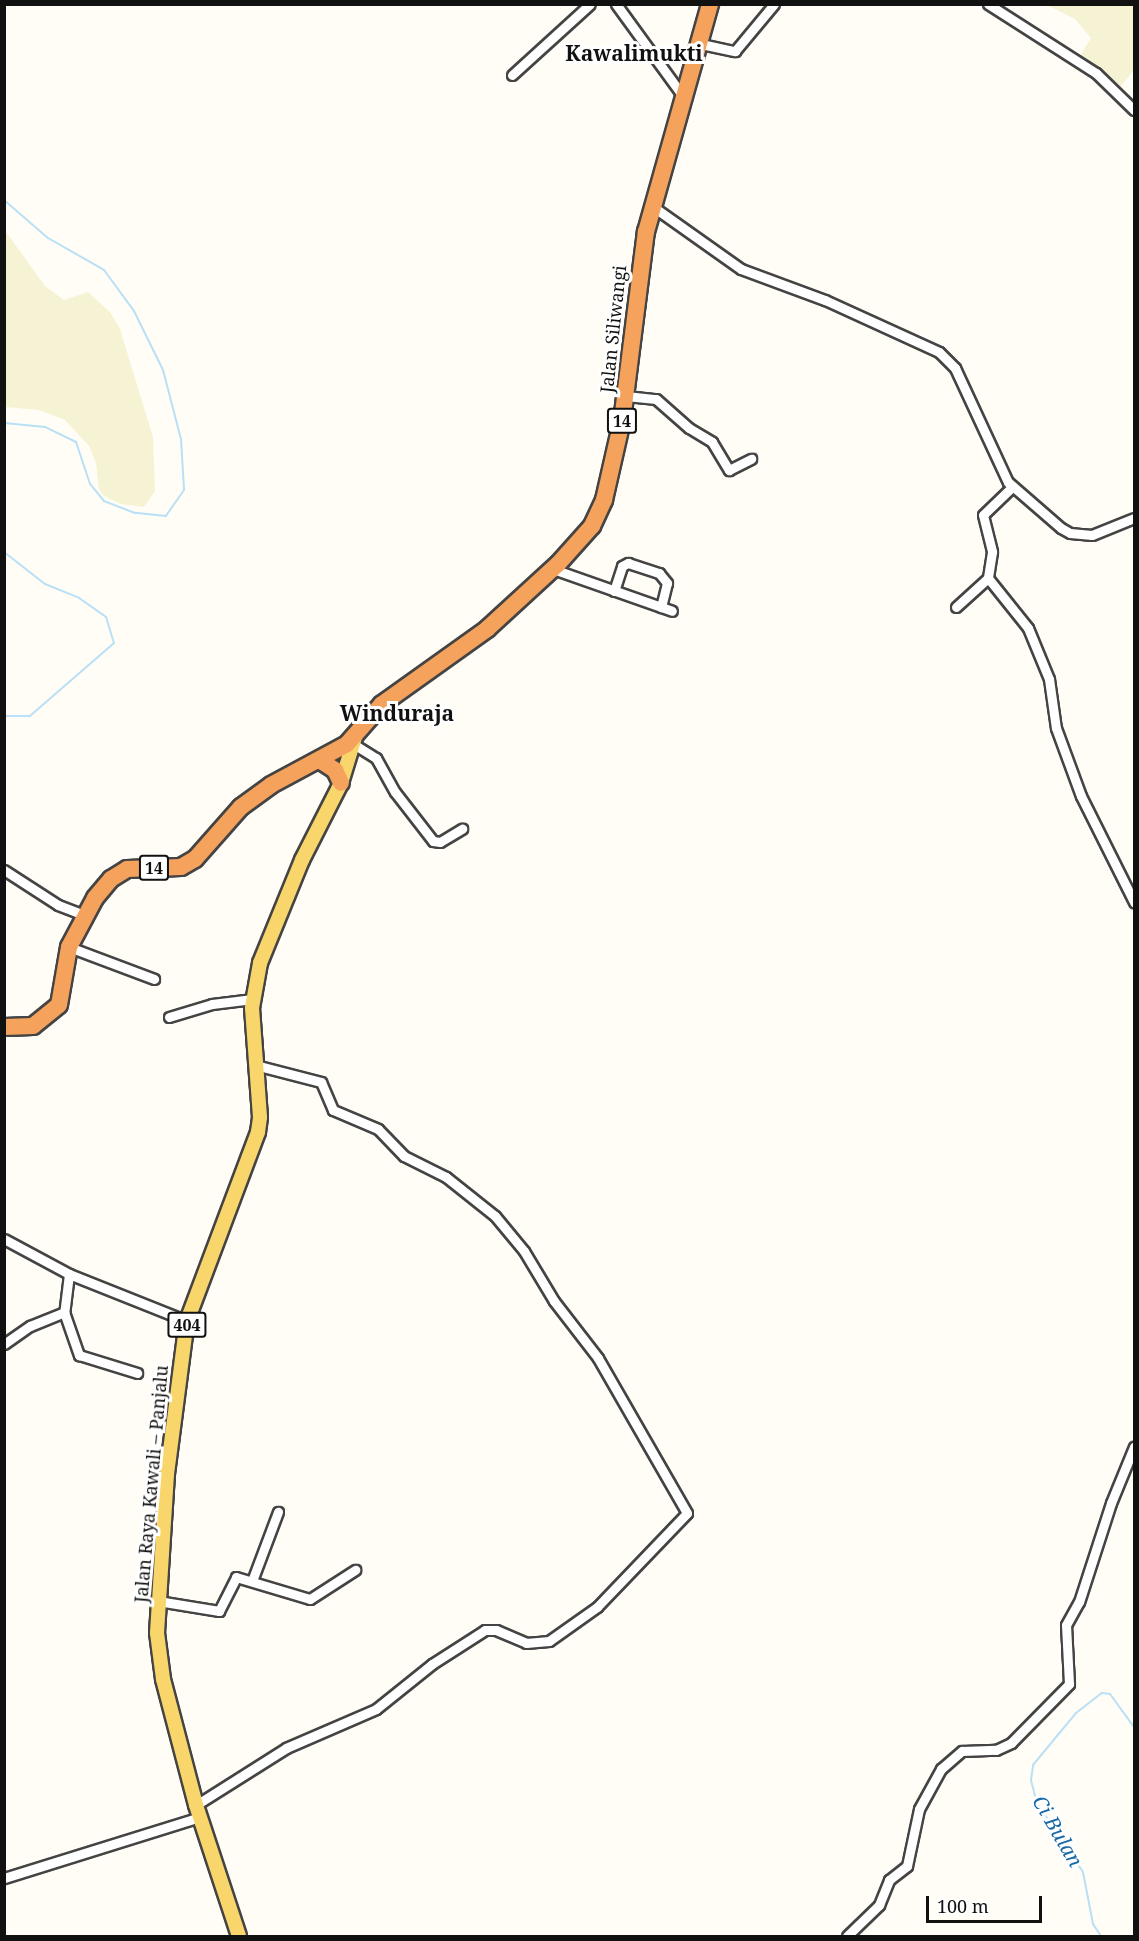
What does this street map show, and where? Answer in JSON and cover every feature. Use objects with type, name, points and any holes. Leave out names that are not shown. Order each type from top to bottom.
[{"type":"highway","name":"Jalan Siliwangi","points":[[355,740],[382,704],[487,629],[553,569],[585,536],[600,511],[626,396],[642,251],[652,206],[701,44],[710,4]]},
{"type":"highway","name":"14","points":[[4,1027],[33,1026],[56,1010],[63,999],[69,947],[84,915],[101,888],[120,873],[189,864],[240,807],[271,785],[321,761],[355,740]]},
{"type":"highway","points":[[321,761],[335,770],[340,783]]},
{"type":"main road","name":"Jalan Raya Kawali – Panjalu","points":[[239,1936],[198,1811],[163,1679],[157,1633],[167,1474],[187,1321],[258,1132],[253,999],[260,963],[280,912],[340,783],[355,740]]},
{"type":"street","points":[[512,75],[590,4]]},
{"type":"street","points":[[616,4],[685,99]]},
{"type":"street","points":[[701,44],[733,52],[774,4]]},
{"type":"street","points":[[988,4],[1096,73],[1134,110]]},
{"type":"street","points":[[652,206],[741,269],[811,294],[939,352],[955,368],[1012,487],[1070,533],[1092,535],[1134,518]]},
{"type":"street","points":[[626,396],[656,399],[689,428],[712,442],[729,470],[751,459]]},
{"type":"street","points":[[956,607],[988,578],[992,552],[983,515],[1012,487]]},
{"type":"street","points":[[614,591],[622,566],[628,563],[659,573],[666,580],[661,607]]},
{"type":"street","points":[[553,569],[672,611]]},
{"type":"street","points":[[988,578],[1028,628],[1049,679],[1056,728],[1081,796],[1134,902]]},
{"type":"street","points":[[355,740],[376,758],[395,792],[433,841],[441,842],[462,829]]},
{"type":"street","points":[[4,870],[58,905],[84,915]]},
{"type":"street","points":[[69,947],[154,979]]},
{"type":"street","points":[[169,1017],[212,1004],[253,999]]},
{"type":"street","points":[[4,1878],[198,1811],[295,1743],[376,1709],[432,1664],[485,1630],[496,1630],[526,1643],[549,1641],[610,1595],[687,1513],[598,1358],[554,1301],[524,1251],[495,1216],[451,1180],[404,1156],[378,1129],[333,1110],[321,1082],[255,1065]]},
{"type":"street","points":[[4,1239],[69,1274],[187,1321]]},
{"type":"street","points":[[69,1274],[64,1311],[81,1358],[137,1373]]},
{"type":"street","points":[[4,1344],[36,1322],[64,1311]]},
{"type":"street","points":[[847,1936],[879,1905],[889,1880],[907,1866],[921,1803],[941,1769],[962,1751],[996,1750],[1011,1743],[1070,1684],[1066,1625],[1079,1602],[1111,1503],[1134,1448]]},
{"type":"street","points":[[252,1581],[278,1512]]},
{"type":"street","points":[[158,1601],[219,1611],[231,1579],[252,1581],[305,1599],[326,1592],[355,1570]]},
{"type":"shaded area","points":[[1047,5],[1134,5],[1134,70],[1121,86],[1080,56],[1091,38],[1075,19]]},
{"type":"shaded area","points":[[4,229],[45,286],[64,300],[88,292],[110,312],[120,329],[153,437],[155,491],[144,507],[121,504],[104,496],[99,489],[96,463],[89,446],[65,420],[39,410],[5,407]]},
{"type":"waterway","points":[[4,200],[48,238],[104,270],[134,311],[163,370],[181,439],[184,490],[166,516],[135,513],[104,501],[90,484],[76,442],[45,427],[4,423]]},
{"type":"waterway","points":[[4,552],[45,584],[79,598],[106,617],[114,643],[30,716],[4,716]]},
{"type":"waterway","name":"Ci Bulan","points":[[1101,1936],[1093,1924],[1083,1872],[1037,1803],[1031,1780],[1033,1765],[1076,1713],[1102,1693],[1110,1694],[1134,1727]]},
{"type":"district","name":"Kawalimukti","points":[[634,53]]},
{"type":"district","name":"Winduraja","points":[[397,713]]}]
